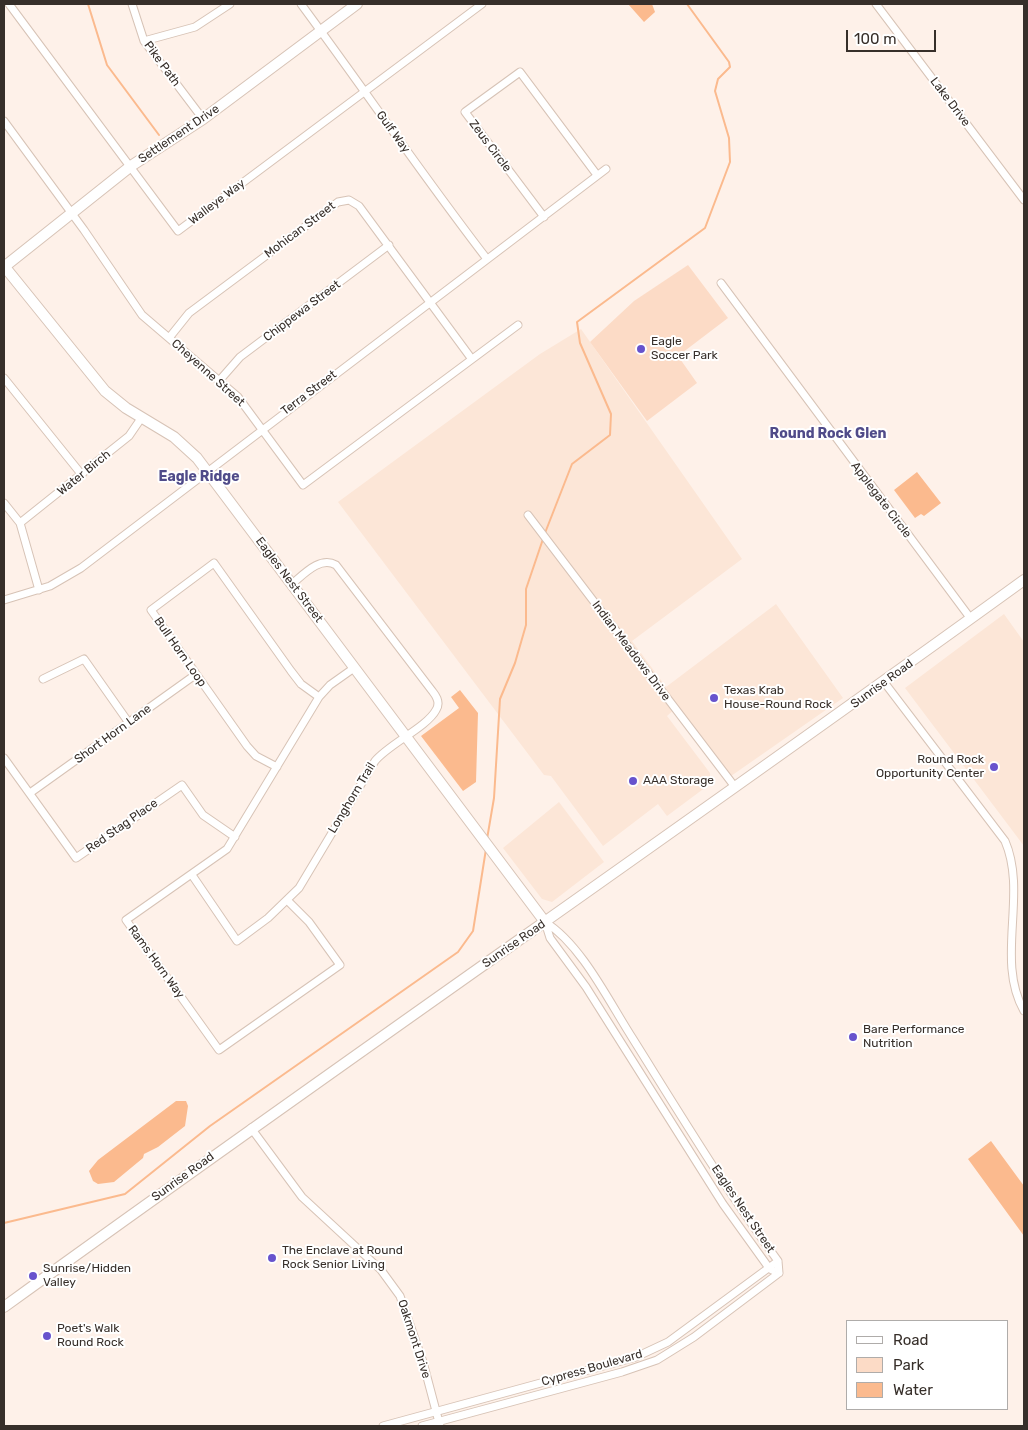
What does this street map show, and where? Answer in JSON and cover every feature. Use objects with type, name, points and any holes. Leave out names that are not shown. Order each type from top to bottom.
[{"type":"street","name":"Walleye Way","points":[[10,4],[178,230],[482,4]]},
{"type":"street","name":"Pike Path","points":[[132,4],[144,41],[203,119]]},
{"type":"street","points":[[144,41],[195,26],[214,16],[230,4]]},
{"type":"street","name":"Gulf Way","points":[[301,4],[366,92],[387,125],[487,259]]},
{"type":"street","name":"Settlement Drive","points":[[4,267],[131,166],[203,119],[356,4]]},
{"type":"street","name":"Lake Drive","points":[[876,4],[1024,200]]},
{"type":"street","name":"Zeus Circle","points":[[544,218],[465,112],[520,72],[597,175]]},
{"type":"street","name":"Cheyenne Street","points":[[4,121],[72,213],[142,315],[220,381],[248,408],[303,485],[518,325]]},
{"type":"street","name":"Terra Street","points":[[4,600],[39,590],[58,582],[81,568],[208,472],[262,428],[544,218],[606,169]]},
{"type":"street","name":"Mohican Street","points":[[168,338],[189,313],[338,202],[349,200],[355,202],[389,245],[472,358]]},
{"type":"street","name":"Chippewa Street","points":[[220,381],[240,357],[389,245]]},
{"type":"street","name":"Eagles Nest Street","points":[[4,267],[105,391],[126,408],[182,443],[208,472],[545,922],[550,938],[586,987],[723,1204],[769,1268],[779,1273]]},
{"type":"street","name":"Applegate Circle","points":[[721,283],[971,619]]},
{"type":"street","points":[[4,378],[82,474]]},
{"type":"street","name":"Water Birch","points":[[20,523],[129,436],[142,418]]},
{"type":"street","points":[[4,503],[20,523],[39,590]]},
{"type":"street","name":"Indian Meadows Drive","points":[[528,515],[735,787]]},
{"type":"street","name":"Longhorn Trail","points":[[192,875],[237,941],[299,888],[368,770],[382,752],[435,712],[438,703],[433,692],[336,564],[325,562],[318,564],[292,584]]},
{"type":"street","name":"Bull Horn Loop","points":[[277,767],[256,756],[247,746],[195,676],[151,610],[214,563],[301,684],[319,697]]},
{"type":"street","name":"Sunrise Road","points":[[4,1307],[251,1128],[884,682],[1024,580]]},
{"type":"street","points":[[43,679],[84,659],[129,723]]},
{"type":"street","name":"Rams Horn Way","points":[[287,900],[309,922],[340,965],[219,1050],[126,920],[227,850],[319,697],[330,685],[354,668]]},
{"type":"street","name":"Short Horn Lane","points":[[30,793],[195,676]]},
{"type":"street","points":[[884,682],[1005,841],[1013,855],[1017,870],[1018,886],[1014,977],[1020,1003],[1024,1011]]},
{"type":"street","name":"Red Stag Place","points":[[4,758],[76,858],[182,785],[203,815],[235,837]]},
{"type":"street","name":"Eagles Nest Street","points":[[545,922],[560,931],[596,981],[733,1197],[778,1261],[779,1273]]},
{"type":"street","name":"Oakmont Drive","points":[[251,1128],[302,1197],[381,1270],[400,1296],[408,1313],[439,1424]]},
{"type":"street","name":"Cypress Boulevard","points":[[383,1426],[636,1357],[668,1342],[778,1261]]},
{"type":"street","name":"Cypress Boulevard","points":[[422,1426],[439,1424],[622,1372],[657,1360],[694,1337],[779,1273]]},
{"type":"shaded area","points":[[581,329],[742,559],[632,641],[666,687],[776,604],[843,698],[731,776],[678,706],[667,716],[710,773],[710,784],[667,816],[658,804],[603,846],[551,776],[544,775],[338,502],[540,354]]},
{"type":"shaded area","name":"Round Rock Opportunity Center","points":[[1004,614],[1024,642],[1024,846],[905,688]]},
{"type":"shaded area","points":[[559,802],[604,862],[552,902],[542,899],[503,848]]},
{"type":"green space","name":"Eagle Soccer Park","points":[[688,265],[728,318],[678,356],[697,383],[647,421],[590,342],[634,301]]},
{"type":"water","points":[[628,4],[652,4],[655,12],[644,22]]},
{"type":"water","points":[[917,472],[941,503],[924,516],[921,514],[915,518],[894,490]]},
{"type":"water","points":[[460,690],[478,713],[476,782],[463,791],[421,736],[459,708],[451,697]]},
{"type":"water","points":[[176,1101],[186,1101],[188,1106],[185,1126],[158,1147],[144,1154],[143,1158],[114,1182],[98,1184],[93,1181],[89,1171],[98,1160]]},
{"type":"water","points":[[991,1141],[1024,1186],[1024,1236],[968,1159]]},
{"type":"waterway","points":[[88,4],[107,65],[159,135]]},
{"type":"waterway","points":[[545,533],[572,464],[610,435],[611,414],[580,343],[577,322],[705,228],[730,162],[729,138],[715,91],[718,79],[730,67],[729,62],[687,4]]},
{"type":"waterway","points":[[487,839],[494,798],[500,699],[515,663],[526,625],[526,589],[543,539]]},
{"type":"waterway","points":[[4,1223],[125,1194],[210,1126],[458,952],[473,931],[486,849]]},
{"type":"place","name":"Eagle Soccer Park","points":[[641,349]]},
{"type":"place","name":"Texas Krab House-Round Rock","points":[[714,698]]},
{"type":"place","name":"Round Rock Opportunity Center","points":[[994,767]]},
{"type":"place","name":"AAA Storage","points":[[633,781]]},
{"type":"place","name":"Bare Performance Nutrition","points":[[853,1037]]},
{"type":"place","name":"The Enclave at Round Rock Senior Living","points":[[272,1258]]},
{"type":"place","name":"Sunrise/Hidden Valley","points":[[33,1276]]},
{"type":"place","name":"Poet's Walk Round Rock","points":[[47,1336]]},
{"type":"district","name":"Round Rock Glen","points":[[828,434]]},
{"type":"district","name":"Eagle Ridge","points":[[199,477]]}]
